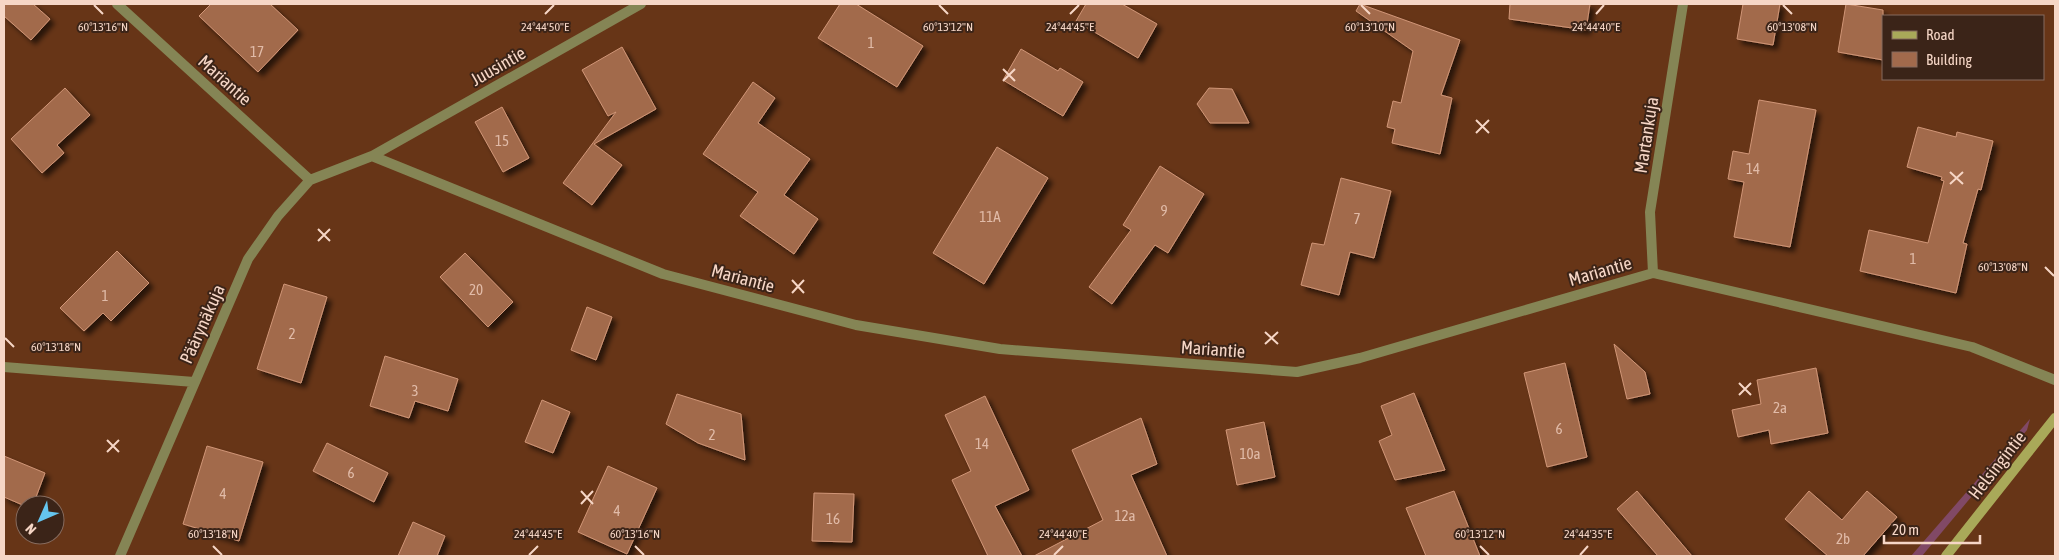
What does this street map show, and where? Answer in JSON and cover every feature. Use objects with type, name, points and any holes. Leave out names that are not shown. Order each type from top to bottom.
[{"type":"main road","name":"Helsingintie","points":[[1946,556],[2055,418]]},
{"type":"street","name":"Mariantie","points":[[117,4],[310,180]]},
{"type":"street","name":"Juusintie","points":[[372,156],[641,4]]},
{"type":"street","name":"Martankuja","points":[[1653,273],[1650,212],[1683,4]]},
{"type":"street","name":"Mariantie","points":[[372,156],[663,274],[856,325],[1000,349],[1297,372],[1360,358],[1653,273],[1972,347],[2055,380]]},
{"type":"street","name":"Päärynäkuja","points":[[120,556],[248,259],[278,216],[310,180],[372,156]]},
{"type":"street","points":[[4,367],[194,382]]},
{"type":"shaded area","points":[[2030,419],[2027,430],[1922,556],[1911,556]]},
{"type":"building","points":[[4,4],[33,4],[50,19],[31,40],[4,16]]},
{"type":"building","points":[[211,4],[270,4],[298,30],[258,72],[199,16]]},
{"type":"building","points":[[840,4],[856,4],[923,46],[897,87],[818,38]]},
{"type":"building","points":[[1086,4],[1122,4],[1157,24],[1138,58],[1076,21]]},
{"type":"building","points":[[1360,4],[1460,40],[1441,95],[1452,98],[1440,154],[1392,143],[1395,129],[1387,127],[1393,101],[1401,103],[1413,51],[1356,11]]},
{"type":"building","points":[[1510,4],[1590,4],[1586,30],[1509,19]]},
{"type":"building","points":[[1743,4],[1780,4],[1773,45],[1737,39]]},
{"type":"building","points":[[1846,4],[1883,10],[1882,60],[1838,52]]},
{"type":"building","points":[[622,47],[656,109],[594,144],[622,165],[592,205],[563,183],[616,112],[608,116],[582,70]]},
{"type":"building","points":[[1021,49],[1058,71],[1060,68],[1083,82],[1063,116],[1003,80]]},
{"type":"building","points":[[753,82],[775,98],[758,123],[810,159],[784,195],[818,219],[794,254],[740,216],[758,192],[703,154]]},
{"type":"building","points":[[65,88],[90,115],[57,145],[64,153],[42,173],[11,139]]},
{"type":"building","points":[[1209,88],[1232,89],[1249,123],[1210,123],[1197,104]]},
{"type":"building","points":[[1759,100],[1816,110],[1790,247],[1734,237],[1744,182],[1728,179],[1733,151],[1749,154]]},
{"type":"building","points":[[502,107],[529,158],[503,172],[475,122]]},
{"type":"building","points":[[1918,127],[1956,137],[1957,132],[1993,141],[1981,190],[1978,189],[1963,243],[1967,244],[1956,293],[1860,271],[1869,230],[1928,243],[1944,181],[1941,180],[1942,177],[1907,167]]},
{"type":"building","points":[[997,147],[1048,178],[984,284],[933,253]]},
{"type":"building","points":[[1160,166],[1204,194],[1168,253],[1155,245],[1112,304],[1089,287],[1131,230],[1123,225]]},
{"type":"building","points":[[1341,178],[1391,191],[1374,258],[1350,252],[1339,295],[1301,285],[1312,243],[1324,245]]},
{"type":"building","points":[[117,251],[149,283],[111,321],[103,313],[84,331],[60,308]]},
{"type":"building","points":[[465,253],[513,302],[488,327],[440,277]]},
{"type":"building","points":[[284,284],[327,297],[301,383],[257,369]]},
{"type":"building","points":[[587,307],[612,317],[596,360],[571,350]]},
{"type":"building","points":[[1614,344],[1645,372],[1650,394],[1627,399]]},
{"type":"building","points":[[385,356],[458,379],[448,411],[415,401],[409,418],[370,406]]},
{"type":"building","points":[[1565,363],[1587,457],[1547,467],[1524,373]]},
{"type":"building","points":[[1816,368],[1828,433],[1771,444],[1769,430],[1738,437],[1732,410],[1761,404],[1757,380]]},
{"type":"building","points":[[1414,393],[1445,470],[1395,480],[1379,441],[1392,435],[1381,406]]},
{"type":"building","points":[[677,394],[741,414],[745,460],[698,443],[666,424]]},
{"type":"building","points":[[985,396],[1029,490],[995,506],[1022,556],[988,556],[952,480],[971,471],[945,415]]},
{"type":"building","points":[[542,400],[570,412],[553,453],[525,442]]},
{"type":"building","points":[[1141,418],[1157,464],[1131,475],[1167,556],[1034,556],[1103,520],[1072,450]]},
{"type":"building","points":[[1264,422],[1275,477],[1237,485],[1226,430]]},
{"type":"building","points":[[327,443],[388,473],[374,502],[313,471]]},
{"type":"building","points":[[207,446],[263,462],[239,541],[183,524]]},
{"type":"building","points":[[4,456],[45,473],[37,495],[15,495],[15,502],[4,497]]},
{"type":"building","points":[[608,466],[657,488],[627,554],[578,532]]},
{"type":"building","points":[[1454,491],[1480,556],[1426,556],[1406,508]]},
{"type":"building","points":[[1637,491],[1692,556],[1658,556],[1617,509]]},
{"type":"building","points":[[1809,491],[1842,520],[1867,491],[1897,517],[1863,556],[1828,556],[1785,519]]},
{"type":"building","points":[[814,493],[854,494],[852,542],[812,541]]},
{"type":"building","points":[[413,522],[445,536],[437,556],[398,556]]}]
